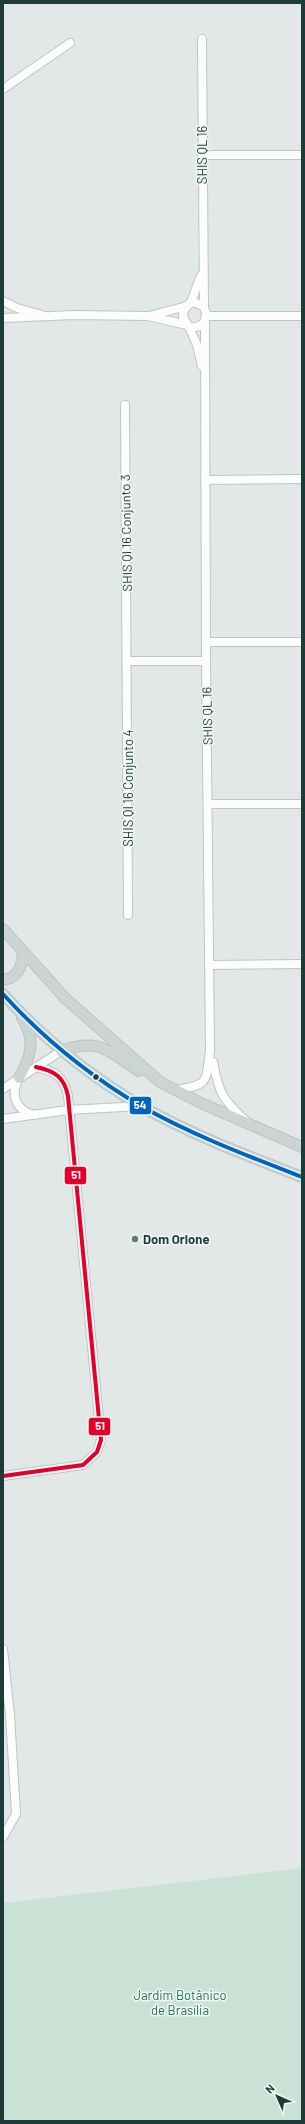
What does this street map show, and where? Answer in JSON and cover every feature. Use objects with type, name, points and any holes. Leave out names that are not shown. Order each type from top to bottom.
[{"type":"main road","points":[[3,929],[65,998],[160,1082]]},
{"type":"main road","points":[[3,980],[10,979],[22,967],[23,953]]},
{"type":"main road","points":[[3,994],[61,1051],[141,1106],[232,1150],[302,1177]]},
{"type":"main road","points":[[14,1006],[26,1025],[31,1044],[27,1062],[19,1078]]},
{"type":"main road","points":[[61,1051],[87,1044],[102,1047],[140,1072],[254,1127],[302,1147]]},
{"type":"street","name":"SHIS QL 16","points":[[202,39],[204,307]]},
{"type":"street","points":[[3,89],[70,43]]},
{"type":"street","points":[[202,155],[302,154]]},
{"type":"street","name":"SHIS QL 16","points":[[189,304],[204,270]]},
{"type":"street","points":[[3,300],[17,308],[47,316]]},
{"type":"street","points":[[188,326],[183,318],[189,304]]},
{"type":"street","points":[[3,318],[47,316],[148,316],[198,328],[205,320],[204,307],[200,304],[189,304],[148,316]]},
{"type":"street","points":[[205,320],[302,316]]},
{"type":"street","name":"SHIS QL 16","points":[[176,1090],[197,1086],[206,1079],[209,1072],[210,1051],[204,380],[205,320]]},
{"type":"street","name":"SHIS QL 16","points":[[188,326],[199,352],[204,380]]},
{"type":"street","name":"SHIS QI 16 Conjunto 3","points":[[125,405],[128,662]]},
{"type":"street","points":[[206,480],[302,479]]},
{"type":"street","points":[[206,642],[302,642]]},
{"type":"street","points":[[128,662],[206,660]]},
{"type":"street","name":"SHIS QI 16 Conjunto 4","points":[[128,662],[128,915]]},
{"type":"street","points":[[208,804],[302,804]]},
{"type":"street","points":[[210,965],[302,964]]},
{"type":"street","points":[[3,1089],[61,1051]]},
{"type":"street","name":"SHIS QL 16","points":[[210,1051],[220,1093],[230,1106],[254,1127]]},
{"type":"street","points":[[3,1476],[74,1468],[91,1460],[99,1447],[101,1431],[67,1090],[62,1078],[50,1070],[36,1067]]},
{"type":"street","points":[[19,1078],[15,1086],[14,1100],[24,1111],[35,1115]]},
{"type":"street","points":[[3,1119],[68,1110],[141,1106]]},
{"type":"street","points":[[3,1649],[13,1758],[16,1814],[3,1837]]},
{"type":"green space","name":"Jardim Botânico de Brasília","points":[[302,1868],[302,2121],[3,2121],[3,1903]]},
{"type":"transit line","name":"54","points":[[3,994],[34,1026],[85,1069],[141,1106],[200,1136],[302,1177]]},
{"type":"transit line","name":"51","points":[[3,1476],[83,1465],[97,1452],[101,1440],[68,1096],[61,1079],[48,1070],[36,1067]]},
{"type":"place","name":"Dom Orione","points":[[135,1239]]}]
